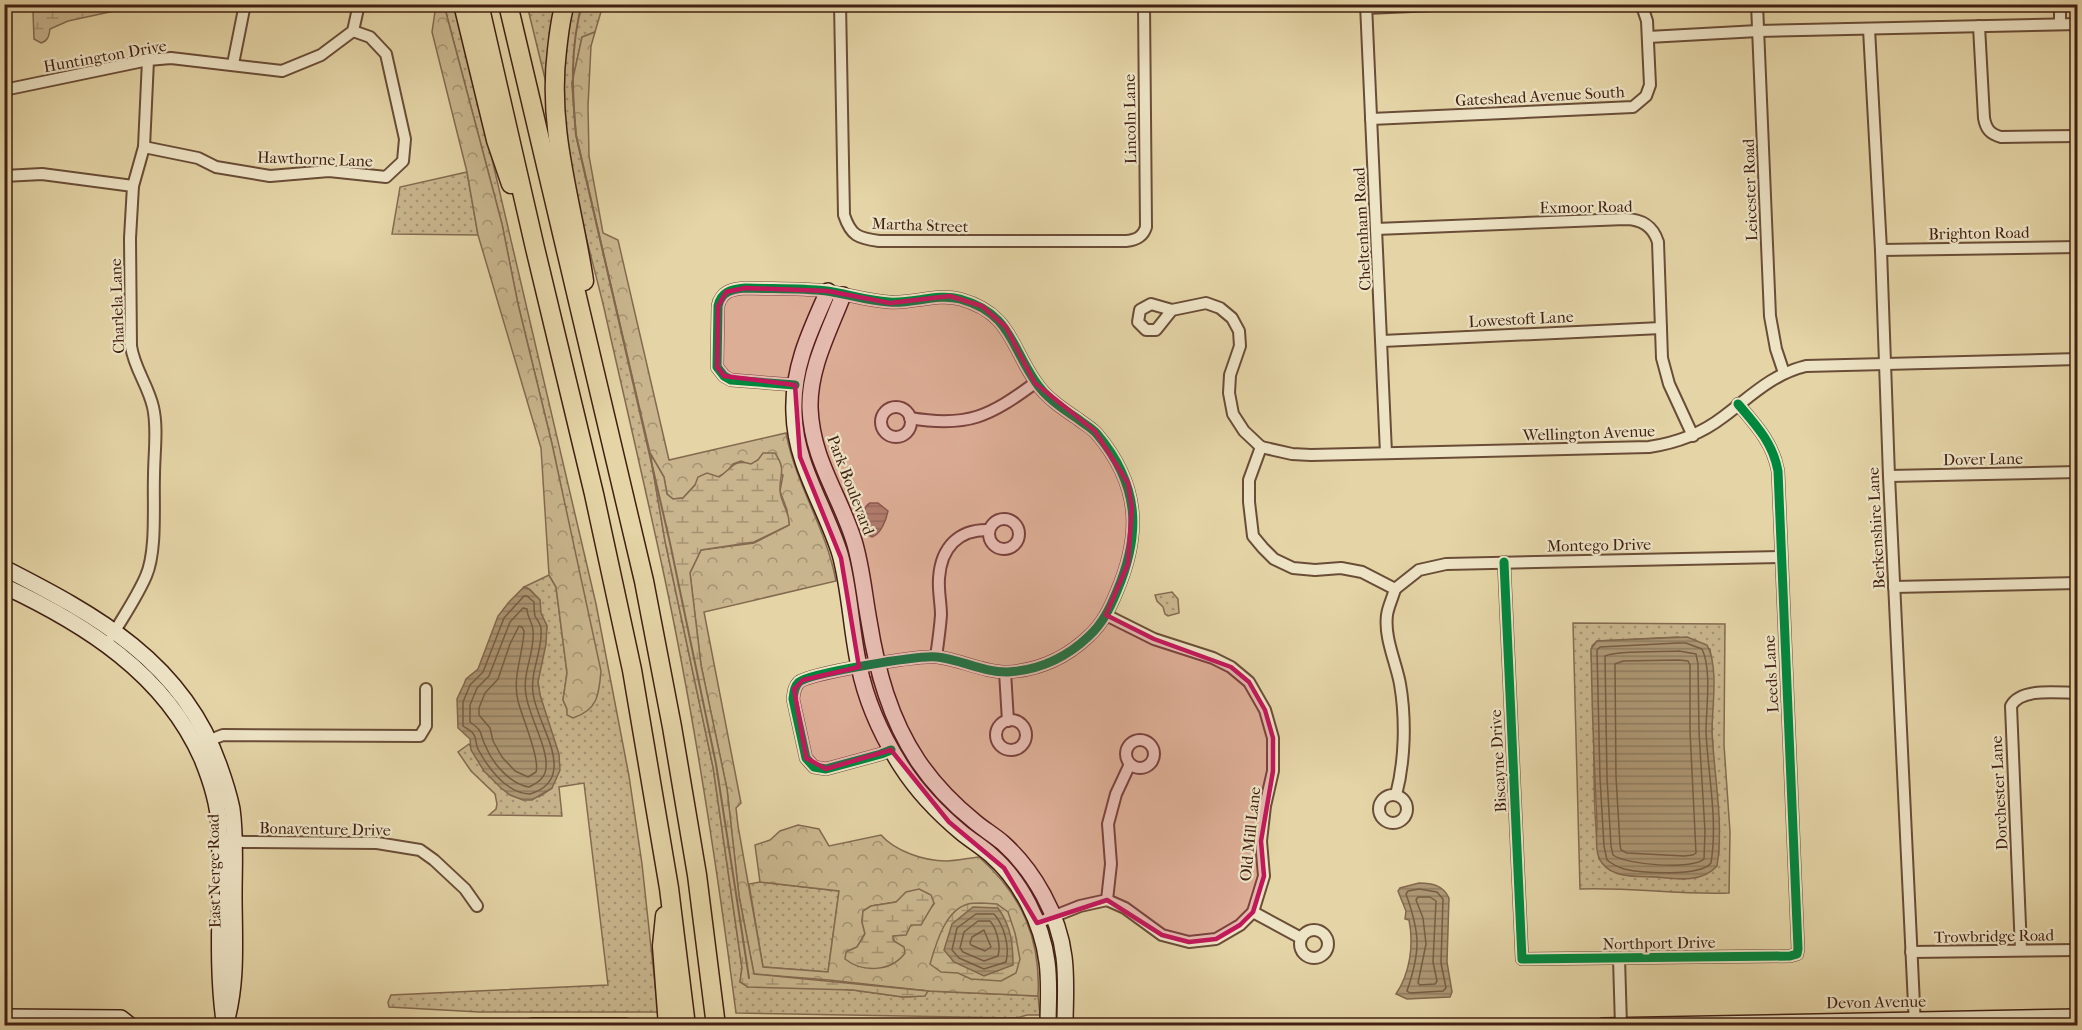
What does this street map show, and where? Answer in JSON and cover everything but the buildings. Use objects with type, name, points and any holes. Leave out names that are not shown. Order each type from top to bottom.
[{"type":"highway","points":[[463,4],[496,140],[535,248]]},
{"type":"highway","points":[[479,4],[594,494],[632,670],[669,888],[686,1026]]},
{"type":"highway","points":[[508,4],[644,581],[672,727],[701,905],[716,1026]]},
{"type":"highway","points":[[565,4],[561,16],[553,79],[554,122],[580,257],[600,398]]},
{"type":"highway","points":[[668,1026],[662,946],[669,888]]},
{"type":"street","points":[[233,64],[244,4]]},
{"type":"street","points":[[353,30],[359,4]]},
{"type":"street","name":"Martha Street","points":[[840,4],[843,201],[848,227],[855,235],[879,242],[1126,241],[1136,240],[1144,232]]},
{"type":"street","name":"Lincoln Lane","points":[[1143,4],[1146,227],[1144,232]]},
{"type":"street","points":[[1366,7],[1459,4]]},
{"type":"street","name":"Gateshead Avenue South","points":[[1371,118],[1633,107],[1649,91],[1646,15],[1638,4]]},
{"type":"street","name":"Leicester Road","points":[[1757,4],[1770,316],[1776,349],[1784,373]]},
{"type":"street","points":[[2060,4],[2060,24]]},
{"type":"street","name":"Cheltenham Road","points":[[1366,7],[1386,453]]},
{"type":"street","points":[[1648,37],[1758,31],[2078,24]]},
{"type":"street","points":[[1979,26],[1984,118],[1985,126],[1989,131],[2001,137],[2078,136]]},
{"type":"street","name":"Berkenshire Lane","points":[[1869,29],[1915,1023]]},
{"type":"street","name":"Huntington Drive","points":[[4,90],[148,60],[171,58],[282,71],[321,55],[353,30]]},
{"type":"street","name":"Hawthorne Lane","points":[[144,147],[189,156],[216,167],[270,176],[329,171],[386,177],[403,161],[405,139],[386,54],[370,37],[353,30]]},
{"type":"street","name":"Charlela Lane","points":[[111,638],[147,576],[151,561],[154,524],[153,407],[145,383],[133,360],[130,346],[130,238],[133,186],[144,147],[148,60]]},
{"type":"street","points":[[4,176],[42,174],[133,186]]},
{"type":"street","name":"Exmoor Road","points":[[1376,229],[1625,219],[1638,220],[1651,228],[1658,242],[1665,371],[1693,436]]},
{"type":"street","name":"Brighton Road","points":[[1881,250],[2078,247]]},
{"type":"street","points":[[795,385],[731,380],[724,376],[717,367],[719,298],[734,289],[745,288],[828,291],[890,303],[950,296],[982,306],[1006,327],[1035,382],[1060,407],[1095,431],[1113,455],[1128,483],[1133,534],[1125,573],[1106,615],[1092,634],[1070,653],[1052,663],[1005,672],[936,657],[904,658],[798,682],[794,689],[793,699],[806,759],[814,767],[826,770],[891,750]]},
{"type":"street","name":"Park Boulevard","points":[[828,291],[804,345],[795,385],[794,412],[800,457],[827,518],[841,558],[859,667],[870,704],[891,750],[918,789],[949,822],[1004,868],[1027,902],[1037,924],[1048,964],[1048,1026]]},
{"type":"street","name":"Park Boulevard","points":[[843,295],[815,367],[811,398],[812,427],[820,462],[854,540],[877,664],[885,693],[896,722],[931,778],[959,808],[1003,843],[1031,875],[1053,916],[1064,955],[1065,1026]]},
{"type":"street","points":[[1172,310],[1206,303],[1220,308],[1232,318],[1239,331],[1240,346],[1230,375],[1229,393],[1233,414],[1244,431],[1261,447],[1249,480],[1253,536],[1274,559],[1293,568],[1315,570],[1341,568],[1362,572],[1395,589],[1387,615],[1388,640],[1400,686],[1402,710],[1402,750],[1396,795]]},
{"type":"street","name":"Lowestoft Lane","points":[[1382,341],[1661,328]]},
{"type":"street","name":"Wellington Avenue","points":[[1261,447],[1292,454],[1637,448],[1662,445],[1693,436],[1723,417],[1765,383],[1796,368],[1820,365],[2078,359]]},
{"type":"street","points":[[910,418],[933,422],[973,419],[1008,403],[1035,382]]},
{"type":"street","name":"Leeds Lane","points":[[1738,404],[1762,432],[1775,457],[1778,471],[1797,954]]},
{"type":"street","name":"Dover Lane","points":[[1889,476],[2078,472]]},
{"type":"street","points":[[936,657],[941,614],[940,565],[945,553],[955,540],[967,532],[989,530]]},
{"type":"street","name":"Montego Drive","points":[[1395,589],[1419,570],[1446,564],[1781,557]]},
{"type":"street","name":"Biscayne Drive","points":[[1504,562],[1522,959]]},
{"type":"street","name":"East Nerge Road","points":[[4,568],[66,600],[111,638],[177,713],[192,738],[215,793],[227,840]]},
{"type":"street","points":[[1894,587],[2078,583]]},
{"type":"street","name":"East Nerge Road","points":[[4,586],[147,656],[171,681],[210,740],[229,797],[233,821],[227,840],[220,993],[225,1026]]},
{"type":"street","name":"Old Mill Lane","points":[[1106,615],[1154,639],[1213,658],[1231,667],[1249,682],[1265,710],[1272,738],[1272,771],[1265,806],[1262,841],[1264,876],[1253,912]]},
{"type":"street","points":[[1005,672],[1008,721]]},
{"type":"street","points":[[210,740],[223,735],[420,736],[426,726],[426,689]]},
{"type":"street","name":"Dorchester Lane","points":[[2021,950],[2011,706],[2015,699],[2024,695],[2078,693]]},
{"type":"street","points":[[1107,900],[1111,864],[1108,824],[1116,794],[1130,764]]},
{"type":"street","name":"Bonaventure Drive","points":[[227,840],[376,843],[420,850],[465,889],[477,906]]},
{"type":"street","points":[[1037,924],[1080,906],[1107,900],[1125,908],[1162,935],[1189,942],[1216,939],[1240,925],[1253,912],[1301,938]]},
{"type":"street","name":"Trowbridge Road","points":[[1911,952],[2078,950]]},
{"type":"street","name":"Northport Drive","points":[[1522,959],[1790,956],[1797,954]]},
{"type":"street","points":[[1619,958],[1621,1025]]},
{"type":"street","points":[[4,1017],[121,1018],[131,1026]]},
{"type":"street","name":"Devon Avenue","points":[[1603,1026],[1915,1023],[2078,1017]]},
{"type":"street","points":[[532,1026],[626,1026]]},
{"type":"highlighted area","points":[[745,288],[828,291],[890,303],[950,296],[982,306],[1006,327],[1035,383],[1095,431],[1128,483],[1132,507],[1128,564],[1106,615],[1154,639],[1231,667],[1249,682],[1265,710],[1273,738],[1273,771],[1261,841],[1264,876],[1253,912],[1240,925],[1216,939],[1189,942],[1162,935],[1107,900],[1037,923],[1004,868],[949,822],[891,750],[826,769],[806,758],[794,689],[803,680],[859,667],[841,558],[800,457],[795,385],[724,376],[717,367],[718,306],[726,292]]},
{"type":"green space","points":[[31,4],[129,5],[119,10],[68,21],[50,29],[48,38],[41,43],[34,39]]},
{"type":"green space","points":[[436,5],[444,5],[502,224],[601,671],[596,700],[588,711],[573,718],[567,715],[563,700],[567,673],[556,587],[549,575],[541,448],[478,235],[467,172],[432,32]]},
{"type":"green space","points":[[444,5],[456,5],[596,604],[629,776],[642,864],[658,1012],[479,1012],[389,1007],[388,1002],[391,995],[608,985],[584,783],[559,787],[562,816],[489,815],[496,809],[495,794],[471,771],[458,752],[469,744],[484,771],[539,797],[552,788],[548,723],[538,682],[547,626],[540,613],[540,600],[524,587],[549,575],[556,587],[567,673],[563,700],[567,709],[590,626],[502,224]]},
{"type":"green space","points":[[527,5],[557,5],[549,45],[547,87]]},
{"type":"green space","points":[[573,5],[603,5],[595,32],[582,37],[572,83],[576,135],[650,453],[665,541],[713,767],[742,968],[740,982],[853,990],[903,997],[924,996],[928,991],[1038,996],[1040,1015],[1017,1018],[736,1013],[686,684],[649,508],[604,308],[576,198],[565,142],[560,76]]},
{"type":"green space","points":[[595,32],[591,46],[588,106],[589,156],[603,233],[618,240],[669,460],[786,433],[836,581],[704,612],[741,803],[736,808],[738,826],[763,967],[828,972],[839,891],[760,882],[755,845],[770,840],[780,831],[798,825],[819,829],[829,846],[881,835],[902,850],[937,861],[979,857],[1007,887],[1026,919],[1036,956],[1038,996],[928,991],[754,974],[739,896],[727,789],[701,665],[690,573],[701,550],[754,543],[789,525],[787,510],[780,491],[783,475],[758,460],[751,465],[741,461],[733,464],[727,472],[718,477],[695,485],[683,498],[673,499],[667,494],[664,477],[650,453],[576,135],[572,83],[582,37]],"holes":[[[896,902],[934,904],[927,913],[893,936],[894,941],[846,952],[857,947],[865,933],[862,922],[863,911],[871,906]]]},
{"type":"green space","points":[[467,172],[478,235],[392,234],[400,187]]},
{"type":"green space","points":[[832,299],[834,300],[808,371],[836,508],[850,549],[868,652],[866,655],[863,655],[808,462],[800,423],[804,364]]},
{"type":"green space","points":[[650,453],[664,477],[667,494],[673,499],[683,498],[695,485],[698,477],[707,473],[719,477],[733,465],[751,464],[763,453],[775,453],[782,468],[780,491],[789,525],[754,542],[701,550],[690,573],[701,665],[727,789],[739,896],[754,974],[928,991],[925,996],[903,997],[853,990],[748,987],[740,982],[742,968],[713,767],[665,541]]},
{"type":"green space","points":[[1172,592],[1178,599],[1179,613],[1168,616],[1155,595]]},
{"type":"green space","points":[[1573,623],[1725,624],[1724,745],[1730,832],[1729,893],[1580,889]],"holes":[[[1678,637],[1710,649],[1719,853],[1685,879],[1620,874],[1599,859],[1595,807],[1592,646],[1597,641]]]},
{"type":"green space","points":[[872,677],[891,723],[1025,878],[1042,911],[971,833],[929,793],[899,754],[876,703],[869,678]]},
{"type":"green space","points":[[760,882],[839,891],[828,972],[763,967],[749,884]]},
{"type":"green space","points":[[919,889],[931,895],[934,903],[921,925],[911,925],[906,935],[893,936],[894,941],[904,947],[905,953],[899,959],[885,967],[868,968],[852,964],[845,959],[846,952],[857,947],[865,934],[862,922],[863,911],[871,906],[896,902],[906,892]]},
{"type":"green space","points":[[982,903],[997,904],[1008,912],[1015,933],[1020,959],[1016,973],[1001,981],[971,979],[958,973],[941,972],[930,964],[947,920],[960,907]]},
{"type":"water","points":[[870,503],[878,503],[888,511],[880,530],[872,537],[868,535],[864,517],[865,509]]},
{"type":"water","points":[[524,587],[540,600],[541,613],[547,626],[546,644],[538,682],[559,754],[560,770],[552,788],[532,800],[523,800],[510,795],[501,788],[484,771],[471,750],[470,739],[458,728],[457,699],[466,679],[478,669],[498,616]]},
{"type":"water","points":[[1687,637],[1707,645],[1713,664],[1712,732],[1719,833],[1717,866],[1704,875],[1689,879],[1635,876],[1613,872],[1599,859],[1597,849],[1591,649],[1597,641]]},
{"type":"water","points":[[1419,883],[1437,886],[1444,890],[1449,898],[1447,962],[1452,992],[1450,997],[1407,999],[1396,994],[1408,968],[1411,939],[1409,920],[1405,919],[1406,911],[1398,891],[1400,888]]},
{"type":"water","points":[[973,907],[998,908],[1010,935],[1013,965],[984,976],[954,962],[944,950],[952,924]]},
{"type":"waterway","points":[[582,4],[575,36],[573,69],[576,135],[670,543],[716,764],[749,978]]},
{"type":"cycle path","points":[[795,385],[731,380],[724,376],[717,367],[718,306],[724,294],[731,290],[745,288],[807,289],[889,302],[943,297],[960,299],[977,305],[999,321],[1044,392],[1097,434],[1121,471],[1128,490],[1133,529],[1125,569],[1117,591],[1098,626],[1080,644],[1062,657],[1042,666],[1008,672],[999,672],[954,660],[926,657],[866,665],[808,678],[797,684],[793,699],[806,758],[814,767],[826,769],[891,750]]},
{"type":"cycle path","points":[[1504,562],[1522,959],[1790,956],[1797,954],[1778,471],[1768,443],[1738,404]]}]
